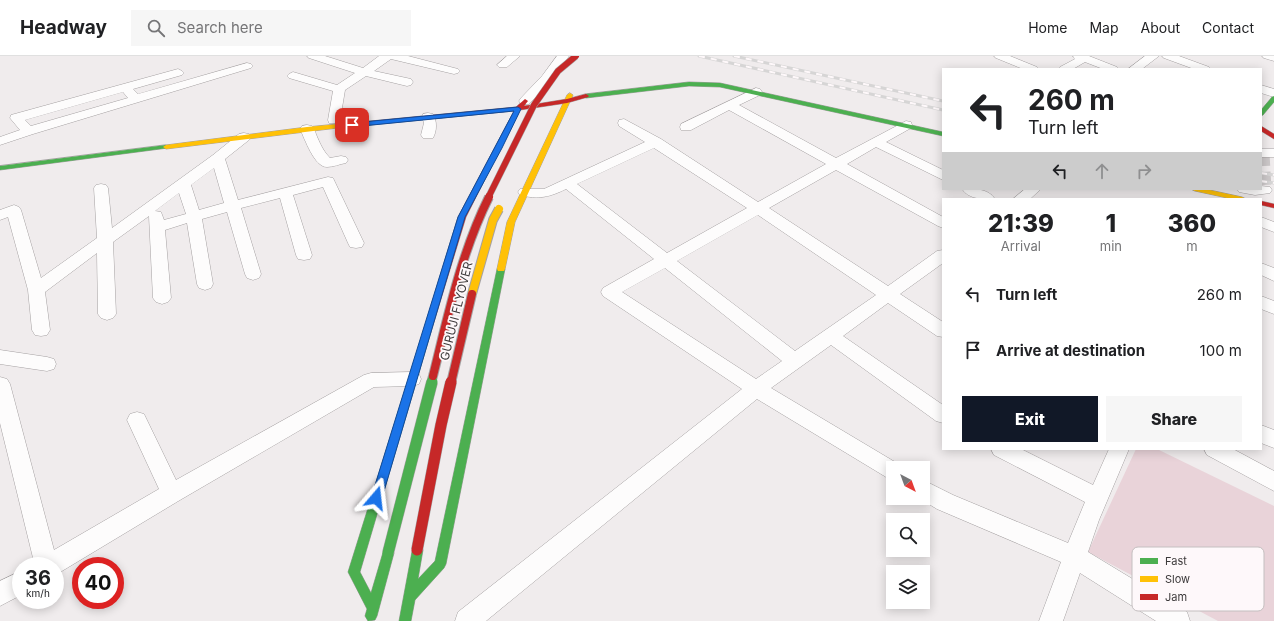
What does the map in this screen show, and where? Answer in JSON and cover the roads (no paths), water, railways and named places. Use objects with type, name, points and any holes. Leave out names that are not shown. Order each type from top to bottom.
[{"type":"main road","name":"GURUJI FLYOVER","points":[[570,73],[580,58]]},
{"type":"main road","name":"GURUJI FLYOVER","points":[[370,621],[454,294],[478,219],[534,105],[558,71],[580,58]]},
{"type":"main road","points":[[0,168],[307,129],[428,118],[568,98],[704,83],[756,92],[942,134]]},
{"type":"main road","points":[[543,114],[554,96]]},
{"type":"main road","points":[[409,598],[440,564],[511,222],[568,98]]},
{"type":"main road","points":[[1262,113],[1274,98]]},
{"type":"main road","points":[[0,159],[334,120],[521,105]]},
{"type":"main road","points":[[373,609],[354,572],[462,217],[521,105]]},
{"type":"main road","points":[[1262,129],[1274,137]]},
{"type":"main road","points":[[1198,190],[1215,196],[1233,198]]},
{"type":"main road","points":[[1263,197],[1274,206]]},
{"type":"main road","name":"GURUJI FLYOVER","points":[[405,621],[434,459],[472,295],[493,220],[503,199]]},
{"type":"street","points":[[312,56],[365,72],[407,82]]},
{"type":"street","points":[[334,120],[339,90],[387,56]]},
{"type":"street","points":[[394,56],[454,71]]},
{"type":"street","points":[[503,65],[514,56]]},
{"type":"street","points":[[521,105],[546,79],[563,56]]},
{"type":"street","points":[[1000,56],[1030,68]]},
{"type":"street","points":[[1135,68],[1153,56]]},
{"type":"street","points":[[1168,56],[1202,68]]},
{"type":"street","points":[[1268,56],[1274,58]]},
{"type":"street","points":[[1066,68],[1082,57],[1110,68]]},
{"type":"street","points":[[0,141],[28,131],[247,66]]},
{"type":"street","points":[[28,131],[16,118],[178,73]]},
{"type":"street","points":[[293,76],[339,90]]},
{"type":"street","points":[[126,87],[134,100]]},
{"type":"street","points":[[1262,89],[1274,93]]},
{"type":"street","points":[[525,192],[546,193],[675,139],[729,105],[756,92]]},
{"type":"street","points":[[729,105],[838,163],[942,222]]},
{"type":"street","points":[[428,118],[430,122],[428,135]]},
{"type":"street","points":[[624,123],[675,139],[758,208],[942,330]]},
{"type":"street","points":[[886,467],[756,389],[609,292],[906,125]]},
{"type":"street","points":[[307,129],[318,155],[328,163],[340,160]]},
{"type":"street","points":[[36,290],[218,158],[244,137]]},
{"type":"street","points":[[876,142],[942,175]]},
{"type":"street","points":[[218,158],[253,274]]},
{"type":"street","points":[[158,226],[328,180],[356,243]]},
{"type":"street","points":[[183,183],[194,216],[205,284]]},
{"type":"street","points":[[567,183],[795,361]]},
{"type":"street","points":[[101,188],[105,240],[107,314]]},
{"type":"street","points":[[970,190],[986,198]]},
{"type":"street","points":[[1021,198],[1033,190]]},
{"type":"street","points":[[1250,190],[1256,191],[1263,197]]},
{"type":"street","points":[[285,192],[304,255]]},
{"type":"street","points":[[155,203],[158,226],[162,298]]},
{"type":"street","points":[[0,215],[14,210],[36,290],[41,330]]},
{"type":"street","points":[[1262,222],[1274,227]]},
{"type":"street","points":[[467,621],[756,389],[942,256]]},
{"type":"street","points":[[1262,269],[1274,275]]},
{"type":"street","points":[[1262,302],[1274,308]]},
{"type":"street","points":[[831,336],[942,414]]},
{"type":"street","points":[[0,357],[47,364]]},
{"type":"street","points":[[63,557],[172,493],[371,380],[412,379]]},
{"type":"street","points":[[1,391],[46,557]]},
{"type":"street","points":[[137,420],[172,493]]},
{"type":"street","points":[[1262,434],[1274,440]]},
{"type":"street","points":[[1003,450],[1098,498]]},
{"type":"street","points":[[1051,621],[1098,498],[1119,450]]},
{"type":"street","points":[[1216,450],[1274,482]]},
{"type":"street","points":[[930,493],[945,502],[1075,557],[1132,592]]},
{"type":"street","points":[[0,594],[12,587]]},
{"type":"street","points":[[1162,611],[1178,621]]},
{"type":"tunnel","points":[[1263,153],[1265,190]]},
{"type":"railway","points":[[699,56],[942,110]]},
{"type":"railway","points":[[734,56],[942,101]]},
{"type":"railway","points":[[1262,173],[1274,175]]},
{"type":"railway","points":[[1262,181],[1274,183]]}]
